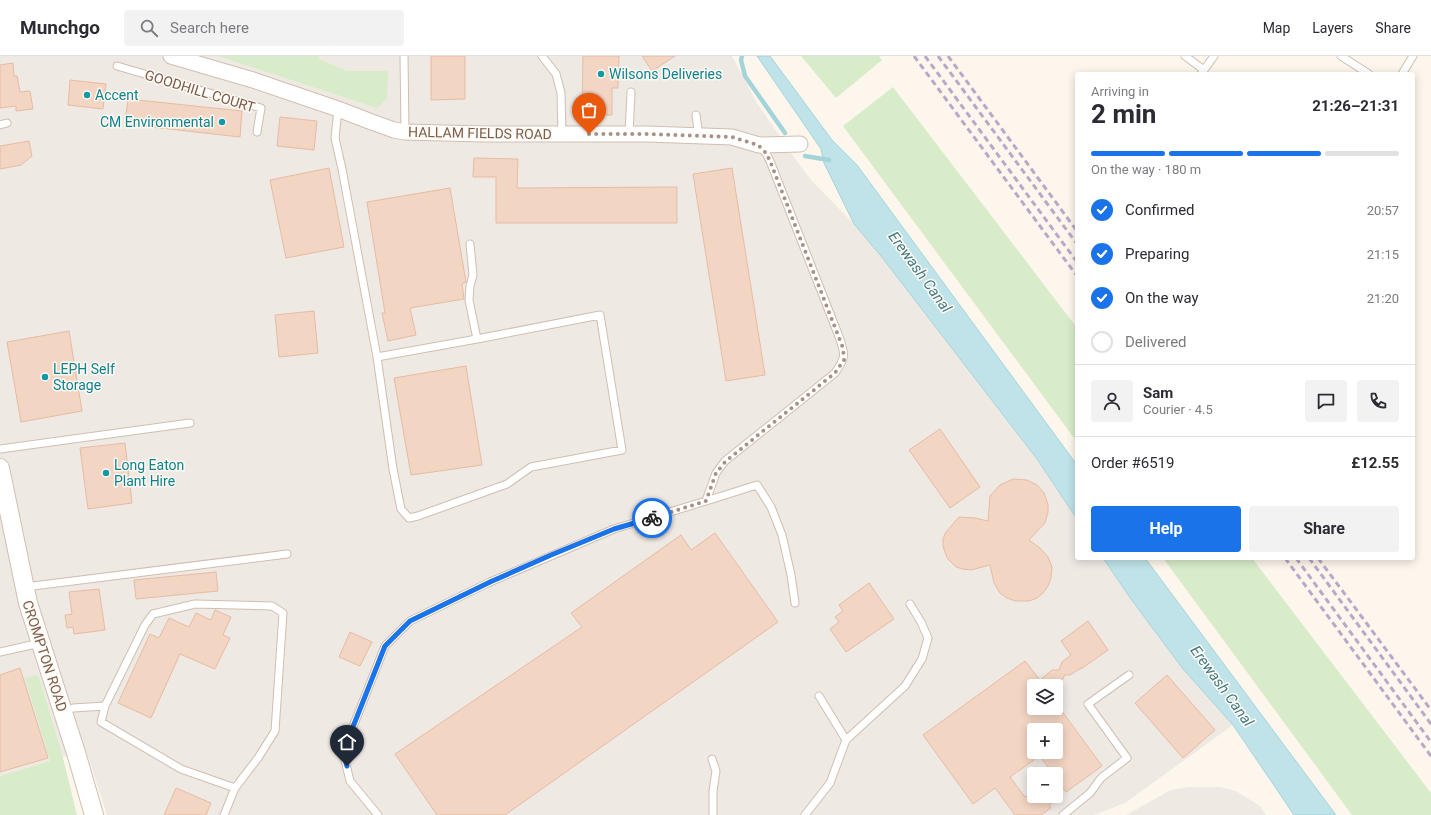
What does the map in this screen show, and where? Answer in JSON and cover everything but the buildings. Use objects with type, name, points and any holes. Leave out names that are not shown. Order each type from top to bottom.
[{"type":"street","name":"HALLAM FIELDS ROAD","points":[[170,56],[253,80],[394,130],[405,132],[483,134],[630,134],[732,137],[758,145],[800,144]]},
{"type":"street","name":"CROMPTON ROAD","points":[[0,468],[2,495],[23,587],[80,763],[94,815]]},
{"type":"lane","points":[[404,56],[405,132]]},
{"type":"lane","points":[[542,56],[556,74],[561,93],[562,134]]},
{"type":"lane","points":[[1185,56],[1202,72],[1214,56]]},
{"type":"lane","points":[[1341,56],[1366,72]]},
{"type":"lane","points":[[1403,72],[1413,56]]},
{"type":"lane","name":"GOODHILL COURT","points":[[117,66],[261,108],[257,132]]},
{"type":"lane","points":[[630,134],[631,92]]},
{"type":"lane","points":[[338,109],[335,138],[377,356],[393,469],[401,509],[409,518],[418,516],[507,484],[531,467],[622,450],[600,315],[477,339],[377,356]]},
{"type":"lane","points":[[696,115],[699,136]]},
{"type":"lane","points":[[706,501],[716,473],[726,461],[835,373],[844,360],[843,348],[838,334],[770,161],[766,153],[758,145]]},
{"type":"lane","points":[[470,244],[472,276],[469,300],[477,339]]},
{"type":"lane","points":[[0,449],[190,423]]},
{"type":"lane","points":[[378,815],[350,781],[343,752],[385,646],[410,621],[490,582],[607,532],[757,485],[772,507],[782,535],[791,575],[795,603]]},
{"type":"lane","points":[[23,587],[287,554]]},
{"type":"lane","points":[[224,815],[234,788],[258,758],[275,731],[283,613],[272,606],[194,604],[153,614],[145,625],[105,706],[101,722],[181,769],[234,788]]},
{"type":"lane","points":[[804,815],[830,783],[846,740],[905,686],[922,659],[928,638],[921,622],[910,604]]},
{"type":"lane","points":[[0,652],[40,643]]},
{"type":"lane","points":[[1063,815],[1090,793],[1101,778],[1127,758],[1088,704],[1129,675]]},
{"type":"lane","points":[[819,696],[846,740]]},
{"type":"lane","points":[[63,712],[73,708],[105,706]]},
{"type":"lane","points":[[712,759],[716,771],[713,790],[713,815]]},
{"type":"shaded area","points":[[0,56],[732,56],[757,103],[811,180],[854,224],[881,256],[1037,459],[1075,516],[1075,560],[1104,560],[1131,599],[1183,669],[1233,725],[1125,803],[1094,815],[107,815],[86,750],[0,776]]},
{"type":"shaded area","points":[[1188,787],[1220,787],[1236,791],[1260,806],[1266,815],[1126,815],[1171,790]]},
{"type":"green space","points":[[218,56],[318,56],[319,59],[347,71],[388,71],[387,99],[377,108]]},
{"type":"green space","points":[[801,56],[879,56],[882,60],[836,98]]},
{"type":"green space","points":[[893,87],[1075,325],[1075,439],[843,126]]},
{"type":"green space","points":[[1164,560],[1254,560],[1431,793],[1431,815],[1352,815]]},
{"type":"green space","points":[[36,675],[39,677],[63,758],[77,815],[0,815],[0,776],[50,761],[25,678]]},
{"type":"water","name":"Erewash Canal","points":[[757,56],[770,56],[832,140],[857,165],[1075,462],[1075,516],[1037,459],[881,256],[854,224],[824,163],[821,149]]},
{"type":"water","name":"Erewash Canal","points":[[1104,560],[1146,560],[1336,815],[1294,815],[1233,725],[1183,669],[1131,599]]},
{"type":"waterway","points":[[742,56],[741,60],[745,76],[785,133]]},
{"type":"waterway","points":[[805,156],[829,160]]},
{"type":"railway","points":[[914,56],[1075,273]]},
{"type":"railway","points":[[925,56],[1075,259]]},
{"type":"railway","points":[[938,56],[1075,241]]},
{"type":"railway","points":[[948,56],[1075,228]]},
{"type":"railway","points":[[1286,560],[1431,756]]},
{"type":"railway","points":[[1297,560],[1431,742]]},
{"type":"railway","points":[[1310,560],[1431,724]]},
{"type":"railway","points":[[1319,560],[1431,710]]},
{"type":"way so far","points":[[589,134],[647,134],[732,137],[758,145],[766,153],[770,161],[843,348],[844,360],[835,373],[726,461],[716,473],[706,501],[652,518]]},
{"type":"place","name":"Wilsons Deliveries","points":[[601,74]]},
{"type":"place","name":"Accent","points":[[87,95]]},
{"type":"place","name":"CM Environmental","points":[[222,122]]},
{"type":"place","name":"LEPH Self Storage","points":[[45,377]]},
{"type":"place","name":"Long Eaton Plant Hire","points":[[106,473]]},
{"type":"route","points":[[347,766],[343,752],[385,646],[410,621],[490,582],[551,555],[614,529],[652,518]]}]
